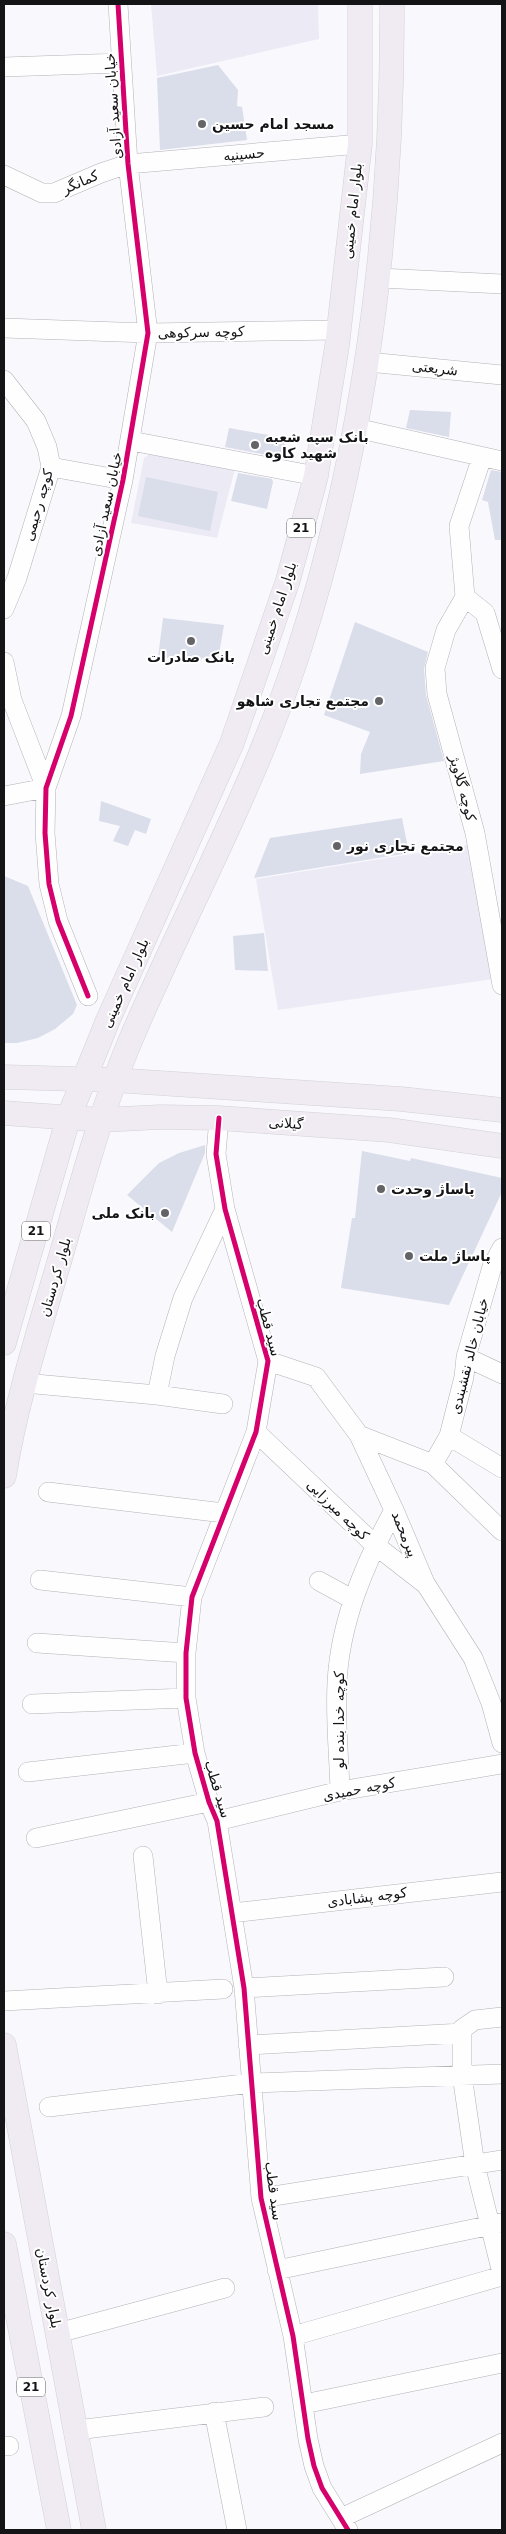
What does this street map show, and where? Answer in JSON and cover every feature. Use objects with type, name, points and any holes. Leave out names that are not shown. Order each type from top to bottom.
[{"type":"main road","name":"بلوار امام خمینی","points":[[68,1119],[83,1078],[232,743],[288,580],[316,476],[339,330],[360,144],[360,4]]},
{"type":"main road","name":"بلوار امام خمینی","points":[[114,1080],[158,976],[263,747],[299,652],[322,573],[356,428],[380,278],[389,163],[392,4]]},
{"type":"main road","points":[[4,1077],[83,1078],[401,1099],[502,1110]]},
{"type":"main road","name":"بلوار کردستان","points":[[4,1476],[24,1382],[114,1080]]},
{"type":"main road","name":"گیلانی","points":[[4,1113],[102,1120],[160,1117],[219,1118],[388,1130],[502,1146]]},
{"type":"main road","name":"21","points":[[4,1343],[68,1119]]},
{"type":"main road","name":"بلوار کردستان","points":[[4,2045],[77,2430],[94,2530]]},
{"type":"main road","name":"21","points":[[4,2244],[59,2530]]},
{"type":"street","name":"خیابان سعید آزادی","points":[[88,996],[58,921],[48,884],[45,833],[46,788],[71,716],[123,480],[148,333],[128,164],[118,4]]},
{"type":"street","points":[[4,67],[121,63]]},
{"type":"street","name":"حسینیه","points":[[128,164],[360,144]]},
{"type":"street","name":"کمانگر","points":[[4,175],[42,193],[54,193],[128,164]]},
{"type":"street","points":[[380,278],[502,284]]},
{"type":"street","name":"کوچه سرکوهی","points":[[4,328],[148,333],[339,330]]},
{"type":"street","name":"شریعتی","points":[[368,362],[502,375]]},
{"type":"street","name":"کوچه رحیمی","points":[[4,380],[36,422],[47,447],[51,467],[16,578],[4,609]]},
{"type":"street","points":[[356,428],[502,461]]},
{"type":"street","points":[[130,441],[316,476]]},
{"type":"street","points":[[482,457],[459,526],[465,597],[486,614],[502,669]]},
{"type":"street","points":[[51,467],[123,480]]},
{"type":"street","name":"کوچه گلاویژ","points":[[465,597],[446,630],[435,668],[438,694],[475,833],[502,985]]},
{"type":"street","points":[[4,662],[12,700],[46,788],[4,796]]},
{"type":"street","name":"سید قطب","points":[[219,1118],[216,1154],[225,1209],[268,1362],[256,1432],[192,1597],[186,1654],[186,1698],[195,1752],[209,1802],[217,1821],[244,1988],[261,2198],[293,2336],[308,2439],[314,2466],[322,2488],[344,2524]]},
{"type":"street","points":[[157,1395],[165,1356],[182,1298],[225,1209]]},
{"type":"street","name":"خیابان خالد نقشبندی","points":[[433,1464],[449,1436],[464,1377],[466,1357],[497,1269],[502,1248]]},
{"type":"street","points":[[466,1357],[502,1374]]},
{"type":"street","name":"پیرمحمد","points":[[268,1362],[316,1376],[359,1435],[425,1583],[497,1698],[502,1743]]},
{"type":"street","points":[[24,1382],[157,1395],[223,1404]]},
{"type":"street","name":"کوچه میرزایی","points":[[256,1432],[375,1545],[425,1583]]},
{"type":"street","points":[[359,1435],[433,1464],[502,1531]]},
{"type":"street","points":[[449,1436],[502,1468]]},
{"type":"street","points":[[48,1492],[224,1513]]},
{"type":"street","name":"کوچه خدا بنده لو","points":[[340,1791],[337,1683],[352,1599],[375,1545],[394,1510]]},
{"type":"street","points":[[40,1580],[192,1597]]},
{"type":"street","points":[[319,1581],[352,1599]]},
{"type":"street","points":[[37,1643],[186,1654]]},
{"type":"street","points":[[32,1704],[186,1698]]},
{"type":"street","points":[[28,1772],[195,1752]]},
{"type":"street","name":"کوچه حمیدی","points":[[217,1821],[340,1791],[502,1764]]},
{"type":"street","points":[[36,1838],[209,1802]]},
{"type":"street","points":[[143,1856],[158,1994]]},
{"type":"street","name":"کوچه پشابادی","points":[[232,1913],[502,1882]]},
{"type":"street","points":[[244,1988],[444,1977]]},
{"type":"street","points":[[4,2001],[223,1989]]},
{"type":"street","points":[[293,2336],[502,2275],[496,2224],[474,2165],[462,2075],[462,2029],[475,2020],[502,2017]]},
{"type":"street","points":[[248,2045],[462,2034]]},
{"type":"street","points":[[48,2107],[252,2083],[502,2074]]},
{"type":"street","points":[[261,2198],[502,2160]]},
{"type":"street","points":[[278,2270],[496,2224]]},
{"type":"street","points":[[58,2333],[225,2288]]},
{"type":"street","points":[[304,2404],[502,2363]]},
{"type":"street","points":[[77,2430],[264,2407]]},
{"type":"street","points":[[214,2412],[237,2530]]},
{"type":"street","points":[[344,2524],[502,2443]]},
{"type":"shaded area","points":[[151,4],[318,4],[319,39],[157,76]]},
{"type":"shaded area","points":[[151,453],[235,469],[217,538],[131,523],[144,458]]},
{"type":"shaded area","points":[[473,844],[493,979],[278,1010],[256,879]]},
{"type":"building","name":"مسجد امام حسین","points":[[218,65],[238,90],[237,106],[242,107],[247,140],[160,150],[157,78]]},
{"type":"building","points":[[410,410],[451,412],[449,437],[406,428]]},
{"type":"building","name":"بانک سپه شعبه شهید کاوه","points":[[229,428],[286,438],[282,458],[225,447]]},
{"type":"building","points":[[491,470],[502,472],[502,540],[495,540],[488,502],[482,500]]},
{"type":"building","points":[[238,473],[272,479],[267,509],[231,501]]},
{"type":"building","points":[[146,477],[218,492],[210,531],[138,516]]},
{"type":"building","name":"بانک صادرات","points":[[163,618],[224,625],[218,660],[202,658],[201,661],[158,657]]},
{"type":"building","name":"مجتمع تجاری شاهو","points":[[355,622],[428,652],[424,669],[426,695],[444,761],[360,774],[361,754],[370,732],[324,715]]},
{"type":"building","points":[[101,801],[151,819],[146,834],[135,830],[128,846],[113,841],[120,826],[99,821]]},
{"type":"building","name":"مجتمع تجاری نور","points":[[402,818],[409,853],[254,878],[270,838]]},
{"type":"building","points":[[4,876],[28,886],[77,1005],[73,1014],[55,1029],[38,1038],[17,1043],[4,1043]]},
{"type":"building","points":[[264,933],[268,971],[235,970],[233,936]]},
{"type":"building","name":"بانک ملی","points":[[205,1145],[205,1153],[172,1232],[127,1195],[159,1163],[179,1153]]},
{"type":"building","name":"پاساژ ملت","points":[[362,1151],[410,1161],[411,1158],[502,1178],[502,1192],[449,1305],[341,1288],[352,1218],[355,1218]]},
{"type":"cycle path","points":[[88,996],[58,921],[49,884],[45,833],[46,788],[71,716],[123,480],[148,333],[128,164],[118,4]]},
{"type":"cycle path","points":[[219,1118],[216,1154],[225,1209],[268,1361],[256,1432],[192,1597],[186,1653],[186,1698],[195,1753],[209,1802],[217,1821],[244,1988],[261,2198],[293,2336],[308,2439],[314,2466],[322,2488],[348,2530]]},
{"type":"place","name":"مسجد امام حسین","points":[[202,124]]},
{"type":"place","name":"بانک سپه شعبه شهید کاوه","points":[[255,445]]},
{"type":"place","name":"بانک صادرات","points":[[191,641]]},
{"type":"place","name":"مجتمع تجاری شاهو","points":[[379,701]]},
{"type":"place","name":"مجتمع تجاری نور","points":[[337,846]]},
{"type":"place","name":"پاساژ وحدت","points":[[381,1189]]},
{"type":"place","name":"بانک ملی","points":[[165,1213]]},
{"type":"place","name":"پاساژ ملت","points":[[409,1256]]}]
